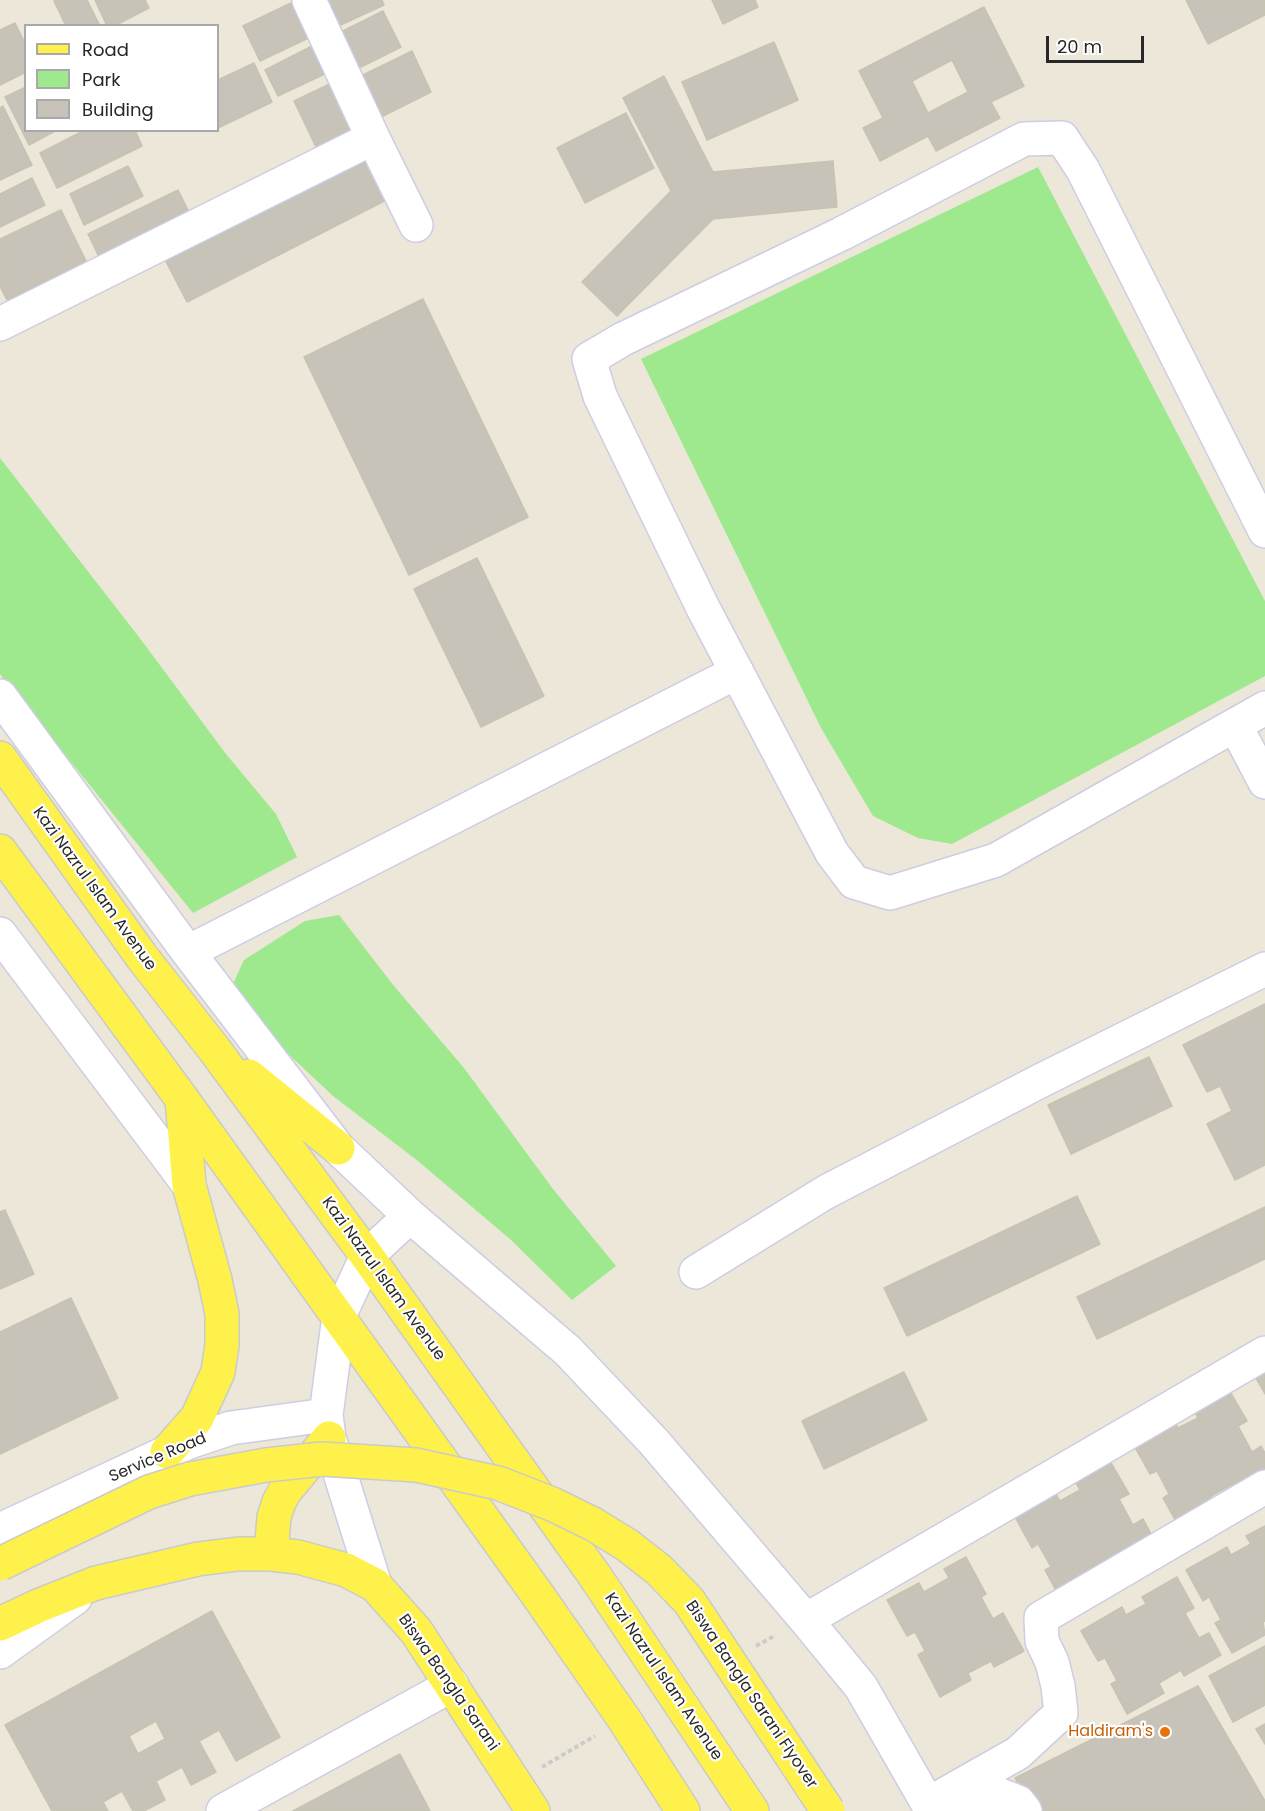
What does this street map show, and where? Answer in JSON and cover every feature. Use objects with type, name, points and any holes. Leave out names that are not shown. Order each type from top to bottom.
[{"type":"main road","name":"Kazi Nazrul Islam Avenue","points":[[0,758],[142,957],[214,1049],[367,1256],[595,1576],[752,1811]]},
{"type":"main road","points":[[0,851],[339,1316],[624,1719],[683,1811]]},
{"type":"main road","points":[[214,1049],[338,1148]]},
{"type":"main road","points":[[167,1452],[197,1418],[218,1372],[222,1345],[222,1314],[215,1280],[189,1185],[182,1098]]},
{"type":"main road","points":[[272,1554],[274,1517],[279,1502],[327,1426]]},
{"type":"main road","name":"Biswa Bangla Sarani Flyover","points":[[0,1564],[149,1492],[190,1479],[257,1467],[322,1459],[416,1464],[498,1483],[541,1499],[593,1524],[627,1545],[659,1570],[689,1601],[828,1811]]},
{"type":"main road","name":"Biswa Bangla Sarani","points":[[0,1624],[96,1583],[198,1559],[238,1554],[272,1554],[298,1557],[337,1568],[375,1585],[416,1631],[533,1811]]},
{"type":"street","points":[[309,0],[416,225]]},
{"type":"street","points":[[0,324],[373,138]]},
{"type":"street","points":[[1265,531],[1253,474],[1083,170],[1062,138],[1024,139],[841,234],[623,339],[589,359],[600,396],[703,608],[832,853],[854,882],[890,893],[996,860],[1265,708]]},
{"type":"street","points":[[188,952],[737,672]]},
{"type":"street","points":[[0,696],[188,952],[338,1148],[410,1216],[568,1351],[654,1442],[861,1687],[930,1807],[1018,1753],[1061,1713],[1052,1662],[1042,1641],[1041,1618],[1265,1487]]},
{"type":"street","points":[[1235,725],[1265,782]]},
{"type":"street","points":[[0,934],[189,1185]]},
{"type":"street","points":[[696,1272],[826,1192],[1042,1080],[1265,969]]},
{"type":"street","points":[[375,1585],[327,1426],[339,1316],[367,1256],[410,1216]]},
{"type":"street","points":[[806,1620],[1265,1353]]},
{"type":"street","name":"Service Road","points":[[0,1530],[189,1442],[231,1428],[327,1426]]},
{"type":"street","points":[[0,1652],[96,1583]]},
{"type":"street","points":[[223,1811],[452,1684]]},
{"type":"street","points":[[965,1811],[998,1794],[1018,1802],[1025,1811]]},
{"type":"path","points":[[515,1782],[624,1719]]},
{"type":"green space","points":[[1038,167],[1265,601],[1265,676],[952,844],[918,838],[873,816],[821,728],[641,359]]},
{"type":"green space","points":[[0,458],[142,641],[226,754],[276,814],[297,857],[193,913],[0,674]]},
{"type":"green space","points":[[339,915],[394,986],[464,1068],[553,1189],[616,1266],[572,1300],[511,1240],[418,1161],[333,1096],[267,1034],[232,986],[244,960],[305,921]]},
{"type":"building","points":[[87,0],[99,24],[65,24],[54,1]]},
{"type":"building","points":[[95,0],[145,0],[149,8],[118,24],[106,24]]},
{"type":"building","points":[[297,0],[317,34],[260,61],[243,26]]},
{"type":"building","points":[[318,0],[382,0],[384,5],[332,29]]},
{"type":"building","points":[[712,0],[755,0],[758,7],[723,24]]},
{"type":"building","points":[[1186,0],[1265,0],[1265,15],[1208,44]]},
{"type":"building","points":[[984,7],[1024,86],[991,102],[1000,118],[936,151],[928,136],[880,161],[863,128],[883,118],[859,71]],"holes":[[[952,60],[968,92],[928,113],[912,81]]]},
{"type":"building","points":[[383,11],[401,47],[351,72],[333,36]]},
{"type":"building","points":[[15,23],[24,41],[24,73],[0,85],[0,30]]},
{"type":"building","points":[[774,42],[798,100],[707,140],[682,82]]},
{"type":"building","points":[[318,43],[331,71],[278,96],[265,70]]},
{"type":"building","points":[[412,51],[431,92],[383,116],[363,75]]},
{"type":"building","points":[[254,63],[272,102],[219,128],[219,80]]},
{"type":"building","points":[[664,76],[713,172],[833,161],[837,207],[713,219],[617,316],[582,282],[671,191],[623,98]]},
{"type":"building","points":[[336,81],[357,126],[316,147],[294,101]]},
{"type":"building","points":[[24,88],[24,132],[53,132],[29,145],[5,97]]},
{"type":"building","points":[[3,106],[32,165],[0,180],[0,108]]},
{"type":"building","points":[[626,113],[654,168],[585,203],[557,148]]},
{"type":"building","points":[[81,132],[136,132],[142,146],[57,188],[40,153]]},
{"type":"building","points":[[368,144],[394,196],[187,302],[160,250]]},
{"type":"building","points":[[128,166],[143,196],[84,225],[70,194]]},
{"type":"building","points":[[32,178],[45,205],[0,227],[0,194]]},
{"type":"building","points":[[178,190],[192,218],[102,263],[88,234]]},
{"type":"building","points":[[61,210],[86,261],[7,300],[0,286],[0,239]]},
{"type":"building","points":[[423,299],[528,517],[409,575],[304,357]]},
{"type":"building","points":[[477,558],[544,696],[481,727],[414,589]]},
{"type":"building","points":[[1265,1004],[1265,1165],[1235,1180],[1207,1124],[1232,1111],[1220,1086],[1207,1092],[1183,1045]]},
{"type":"building","points":[[1149,1057],[1172,1106],[1071,1154],[1048,1105]]},
{"type":"building","points":[[1077,1196],[1100,1244],[907,1336],[884,1288]]},
{"type":"building","points":[[1265,1207],[1265,1259],[1097,1339],[1077,1297]]},
{"type":"building","points":[[5,1210],[34,1274],[0,1289],[0,1212]]},
{"type":"building","points":[[71,1298],[118,1398],[0,1454],[0,1332]]},
{"type":"building","points":[[1265,1367],[1265,1394],[1253,1373]]},
{"type":"building","points":[[904,1372],[927,1420],[824,1469],[802,1421]]},
{"type":"building","points":[[1229,1390],[1247,1421],[1238,1426],[1252,1452],[1261,1446],[1265,1453],[1265,1472],[1236,1489],[1233,1484],[1211,1496],[1216,1506],[1179,1527],[1163,1498],[1169,1494],[1157,1471],[1150,1474],[1133,1444],[1175,1421],[1178,1428],[1198,1418],[1194,1410]]},
{"type":"building","points":[[1111,1463],[1129,1494],[1119,1499],[1133,1525],[1143,1519],[1155,1541],[1061,1600],[1045,1570],[1051,1567],[1038,1544],[1032,1548],[1015,1517],[1056,1494],[1060,1501],[1080,1490],[1076,1483]]},
{"type":"building","points":[[1265,1526],[1265,1621],[1263,1622],[1265,1635],[1232,1653],[1215,1623],[1221,1620],[1209,1597],[1203,1601],[1186,1570],[1227,1547],[1231,1555],[1251,1544],[1246,1536]]},
{"type":"building","points":[[966,1557],[986,1594],[981,1597],[993,1619],[1003,1613],[1024,1651],[994,1667],[991,1661],[968,1673],[971,1680],[940,1697],[918,1655],[925,1651],[915,1632],[907,1636],[887,1600],[919,1583],[924,1592],[949,1578],[944,1569]]},
{"type":"building","points":[[1177,1577],[1194,1608],[1185,1613],[1199,1638],[1209,1633],[1221,1655],[1184,1676],[1181,1670],[1159,1683],[1164,1693],[1127,1714],[1111,1684],[1117,1681],[1105,1658],[1098,1661],[1081,1631],[1122,1607],[1126,1615],[1146,1604],[1142,1597]]},
{"type":"building","points":[[212,1611],[280,1737],[236,1761],[219,1730],[199,1741],[216,1772],[191,1785],[182,1767],[156,1781],[165,1800],[144,1811],[133,1811],[122,1791],[103,1802],[108,1811],[52,1811],[5,1725]],"holes":[[[156,1721],[165,1739],[138,1754],[129,1736]]]},
{"type":"building","points":[[1265,1646],[1265,1705],[1233,1722],[1209,1676]]},
{"type":"building","name":"Haldiram's","points":[[1198,1686],[1265,1801],[1265,1811],[1035,1811],[1015,1778]]},
{"type":"building","points":[[1265,1724],[1265,1744],[1256,1729]]},
{"type":"building","points":[[400,1754],[430,1811],[293,1811]]},
{"type":"place","name":"Haldiram's","points":[[1165,1732]]}]
